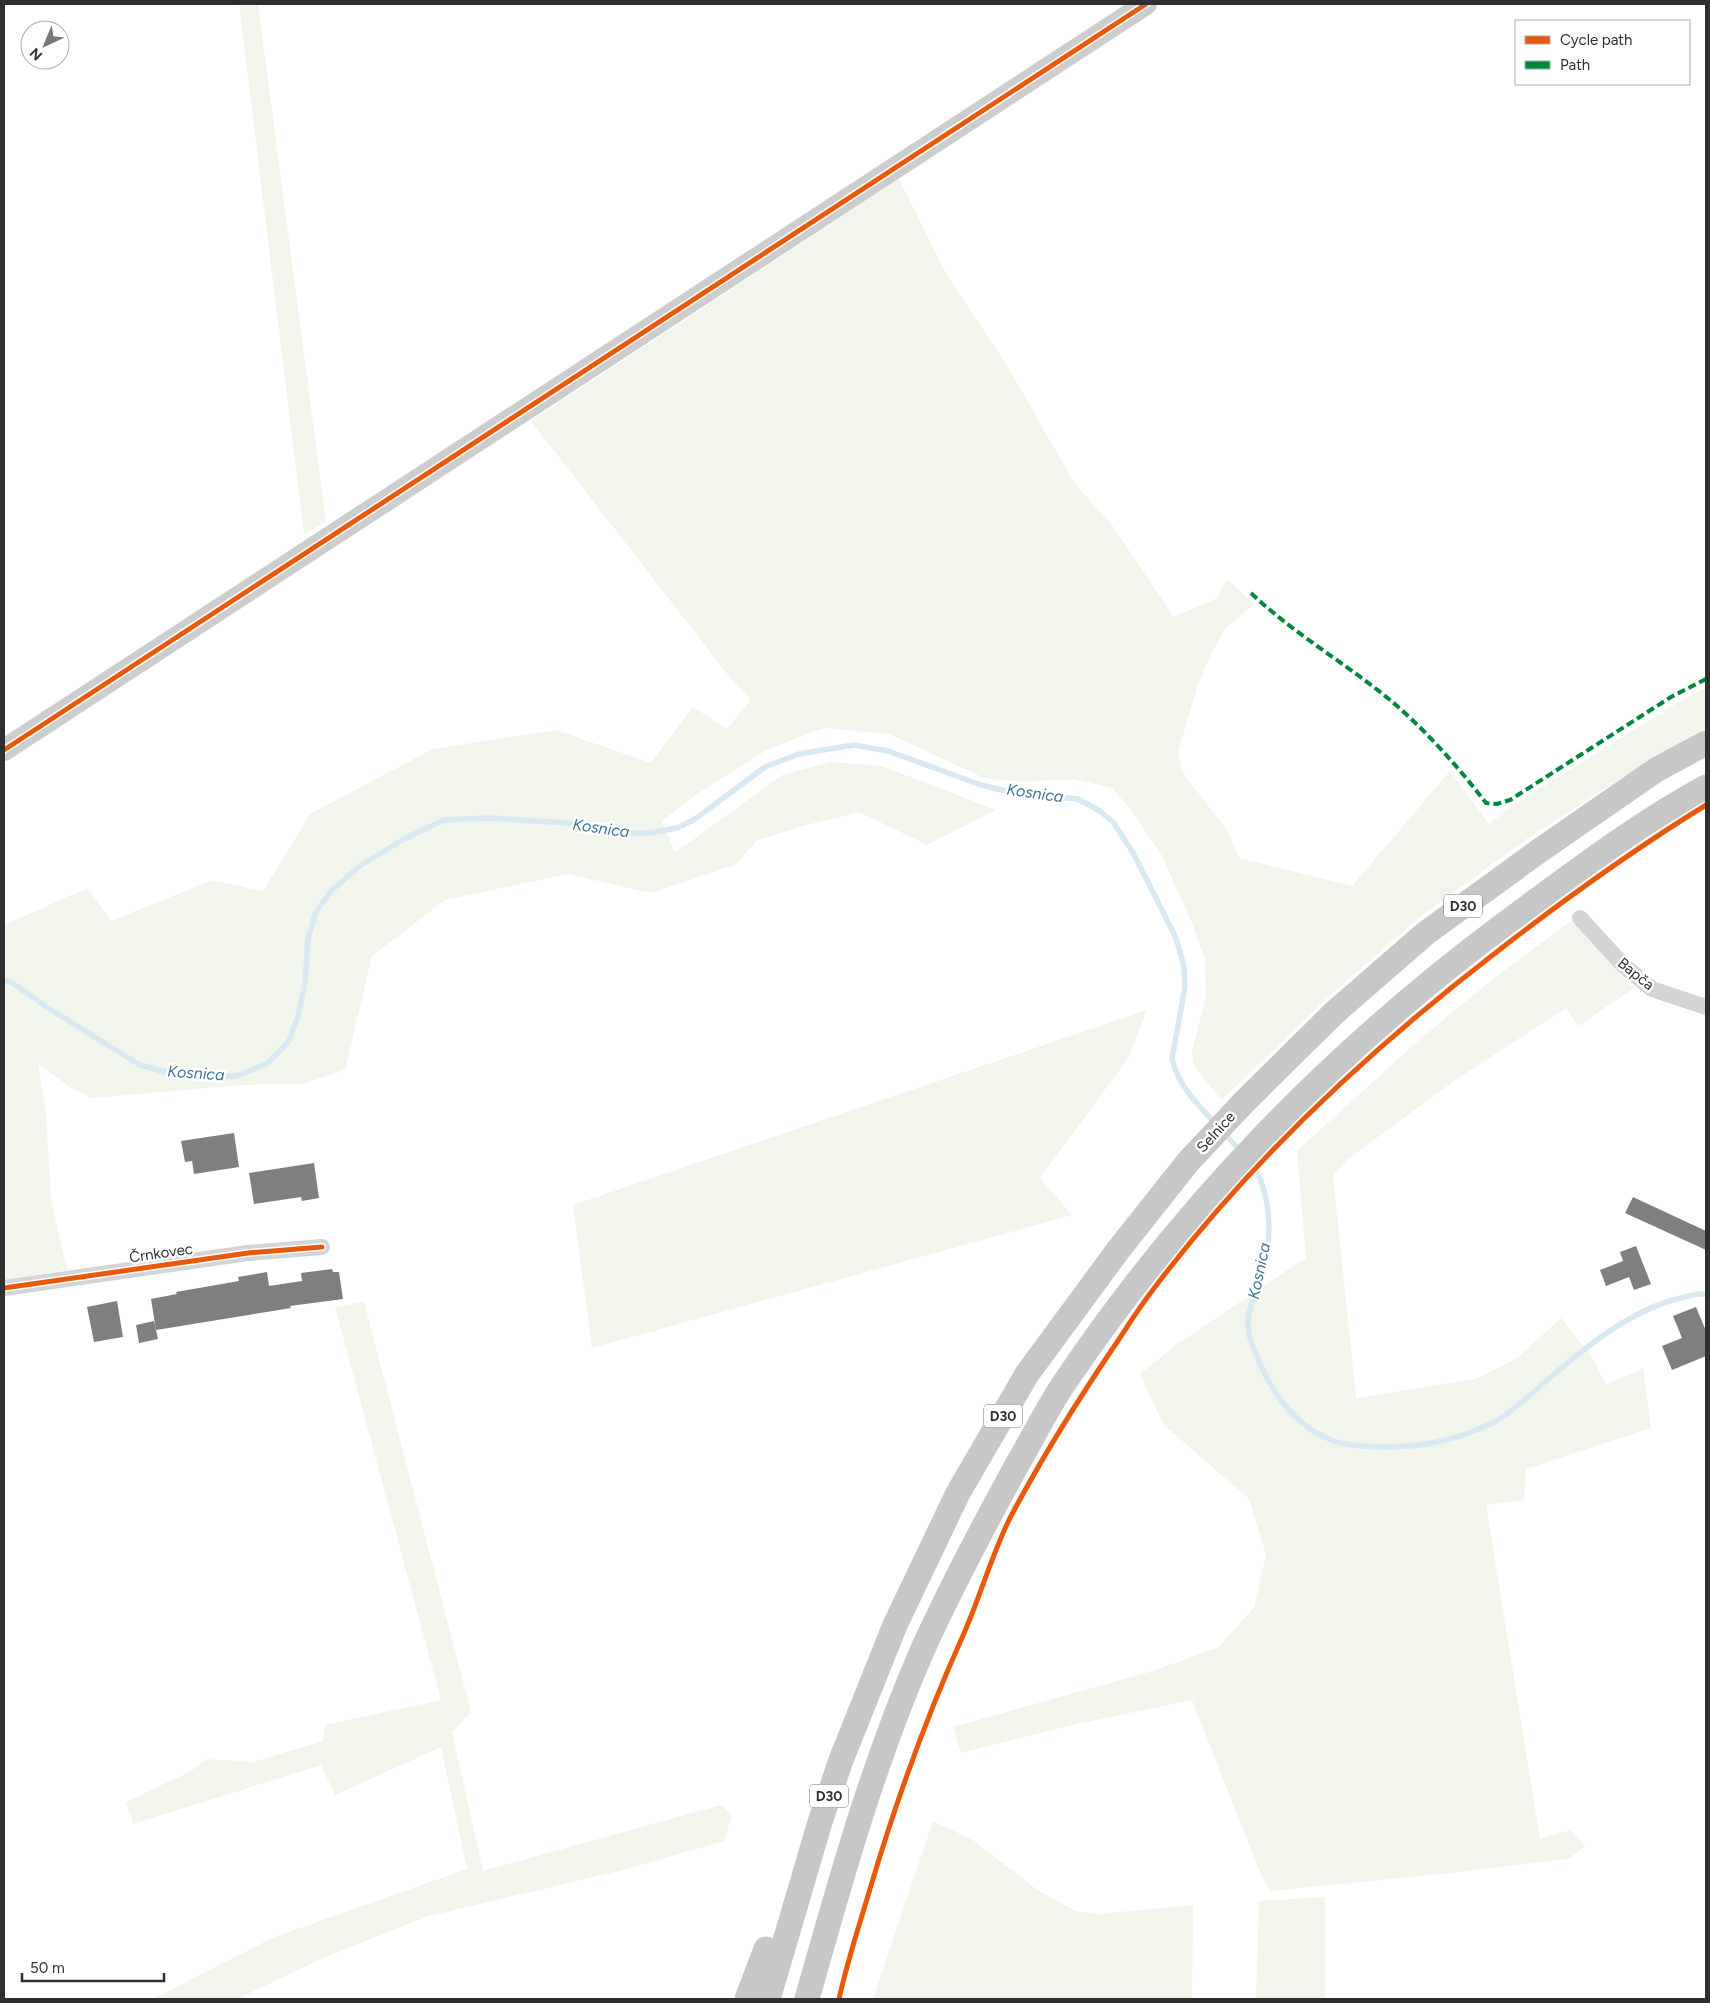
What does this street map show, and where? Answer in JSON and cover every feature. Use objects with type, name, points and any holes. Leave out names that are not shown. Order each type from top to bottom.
[{"type":"main road","points":[[4,750],[1146,4]]},
{"type":"main road","name":"Selnice","points":[[798,1896],[823,1813],[894,1625],[958,1493],[1027,1374],[1119,1249],[1188,1162],[1244,1102],[1334,1013],[1426,933],[1539,851],[1656,770],[1706,743]]},
{"type":"main road","name":"D30","points":[[807,1999],[830,1916],[864,1807],[886,1742],[921,1653],[955,1580],[1063,1385],[1141,1276],[1214,1187],[1270,1128],[1361,1041],[1449,965],[1560,883],[1674,805],[1706,787]]},
{"type":"main road","points":[[747,1999],[769,1939],[798,1896]]},
{"type":"main road","name":"D30","points":[[768,1999],[798,1896]]},
{"type":"main road","points":[[822,1999],[832,1949],[830,1916]]},
{"type":"street","name":"Bapča","points":[[1580,918],[1624,966],[1652,989],[1706,1007]]},
{"type":"street","name":"Črnkovec","points":[[4,1288],[248,1253],[322,1247]]},
{"type":"shaded area","points":[[239,4],[258,4],[326,522],[304,534]]},
{"type":"shaded area","points":[[899,179],[945,272],[1008,367],[1075,484],[1112,525],[1174,617],[1216,599],[1227,579],[1254,604],[1225,629],[1210,656],[1198,684],[1178,752],[1183,773],[1229,833],[1239,858],[1352,886],[1450,771],[1489,824],[1512,806],[1677,703],[1706,688],[1706,728],[1650,760],[1532,835],[1417,919],[1326,999],[1222,1100],[1202,1077],[1193,1062],[1192,1050],[1206,997],[1205,960],[1192,923],[1161,854],[1131,810],[1112,788],[1073,779],[1023,782],[984,778],[889,734],[824,728],[768,749],[697,794],[662,821],[675,853],[782,775],[831,762],[882,766],[996,810],[927,845],[859,812],[802,826],[756,841],[737,864],[651,893],[568,874],[445,900],[372,956],[345,1070],[301,1084],[243,1085],[91,1098],[70,1087],[38,1064],[46,1113],[51,1200],[67,1270],[4,1280],[4,925],[88,888],[111,921],[212,880],[263,891],[310,814],[433,749],[556,730],[651,763],[693,707],[727,729],[751,699],[731,679],[531,421]]},
{"type":"shaded area","points":[[1571,921],[1634,988],[1578,1026],[1566,1008],[1457,1079],[1349,1158],[1333,1175],[1356,1398],[1476,1379],[1516,1359],[1561,1318],[1592,1357],[1606,1385],[1643,1368],[1651,1428],[1526,1469],[1524,1500],[1486,1505],[1540,1839],[1570,1830],[1586,1846],[1568,1859],[1270,1891],[1258,1867],[1192,1700],[1077,1724],[961,1753],[953,1727],[1153,1671],[1219,1647],[1254,1607],[1266,1555],[1249,1499],[1163,1424],[1140,1374],[1176,1345],[1296,1264],[1306,1260],[1297,1151],[1419,1040],[1494,978]]},
{"type":"shaded area","points":[[1147,1010],[1129,1057],[1040,1178],[1072,1215],[592,1348],[573,1205]]},
{"type":"shaded area","points":[[364,1302],[471,1712],[452,1732],[483,1871],[721,1805],[732,1815],[724,1841],[623,1870],[425,1917],[321,1959],[237,1999],[157,1999],[157,1997],[272,1938],[467,1869],[441,1747],[335,1795],[321,1765],[133,1824],[126,1802],[191,1771],[206,1759],[254,1762],[323,1741],[325,1725],[441,1700],[335,1307]]},
{"type":"shaded area","points":[[933,1821],[973,1840],[1036,1889],[1075,1911],[1098,1914],[1193,1905],[1192,1999],[873,1999]]},
{"type":"shaded area","points":[[1325,1897],[1325,1999],[1256,1999],[1259,1901]]},
{"type":"building","points":[[234,1133],[239,1167],[194,1174],[192,1161],[185,1162],[181,1141]]},
{"type":"building","points":[[314,1163],[319,1198],[302,1201],[301,1197],[254,1204],[249,1173]]},
{"type":"building","points":[[1633,1197],[1706,1231],[1706,1250],[1625,1213]]},
{"type":"building","points":[[1636,1246],[1651,1284],[1634,1290],[1629,1277],[1606,1286],[1600,1270],[1623,1261],[1620,1252]]},
{"type":"building","points":[[332,1269],[333,1272],[339,1272],[343,1299],[290,1306],[291,1308],[156,1330],[151,1299],[177,1294],[176,1292],[239,1281],[238,1277],[267,1272],[269,1286],[302,1281],[301,1273]]},
{"type":"building","points":[[117,1301],[123,1337],[94,1342],[87,1307]]},
{"type":"building","points":[[1696,1307],[1706,1331],[1706,1356],[1672,1370],[1662,1346],[1682,1338],[1673,1316]]},
{"type":"building","points":[[154,1321],[158,1339],[139,1343],[136,1325]]},
{"type":"waterway","name":"Kosnica","points":[[4,981],[11,982],[48,1008],[140,1065],[173,1074],[209,1077],[236,1076],[267,1064],[289,1041],[298,1016],[305,983],[308,939],[315,914],[331,891],[360,866],[404,839],[444,820],[490,818],[566,823],[614,833],[650,833],[677,828],[695,819],[765,767],[799,754],[854,745],[888,751],[981,785],[1010,792],[1078,799],[1100,811],[1113,822],[1132,851],[1176,938],[1184,966],[1185,987],[1172,1059],[1183,1086],[1215,1123]]},
{"type":"waterway","name":"Kosnica","points":[[1223,1132],[1242,1153]]},
{"type":"waterway","name":"Kosnica","points":[[1250,1161],[1257,1172],[1266,1199],[1269,1228],[1266,1257],[1249,1315],[1250,1339],[1268,1380],[1282,1402],[1300,1421],[1322,1436],[1334,1441],[1362,1446],[1404,1446],[1445,1440],[1484,1427],[1511,1411],[1579,1353],[1624,1322],[1640,1313],[1673,1300],[1706,1294]]},
{"type":"marked path","points":[[1251,593],[1299,633],[1367,682],[1412,719],[1463,774],[1486,803],[1497,804],[1510,800],[1671,697],[1706,679]]},
{"type":"cycle path","points":[[4,750],[1146,4]]},
{"type":"cycle path","points":[[839,1999],[857,1930],[901,1791],[925,1726],[1010,1518],[1059,1432],[1147,1298],[1189,1244],[1269,1154],[1311,1111],[1400,1030],[1494,954],[1598,876],[1706,805]]},
{"type":"cycle path","points":[[4,1288],[248,1253],[322,1247]]}]
